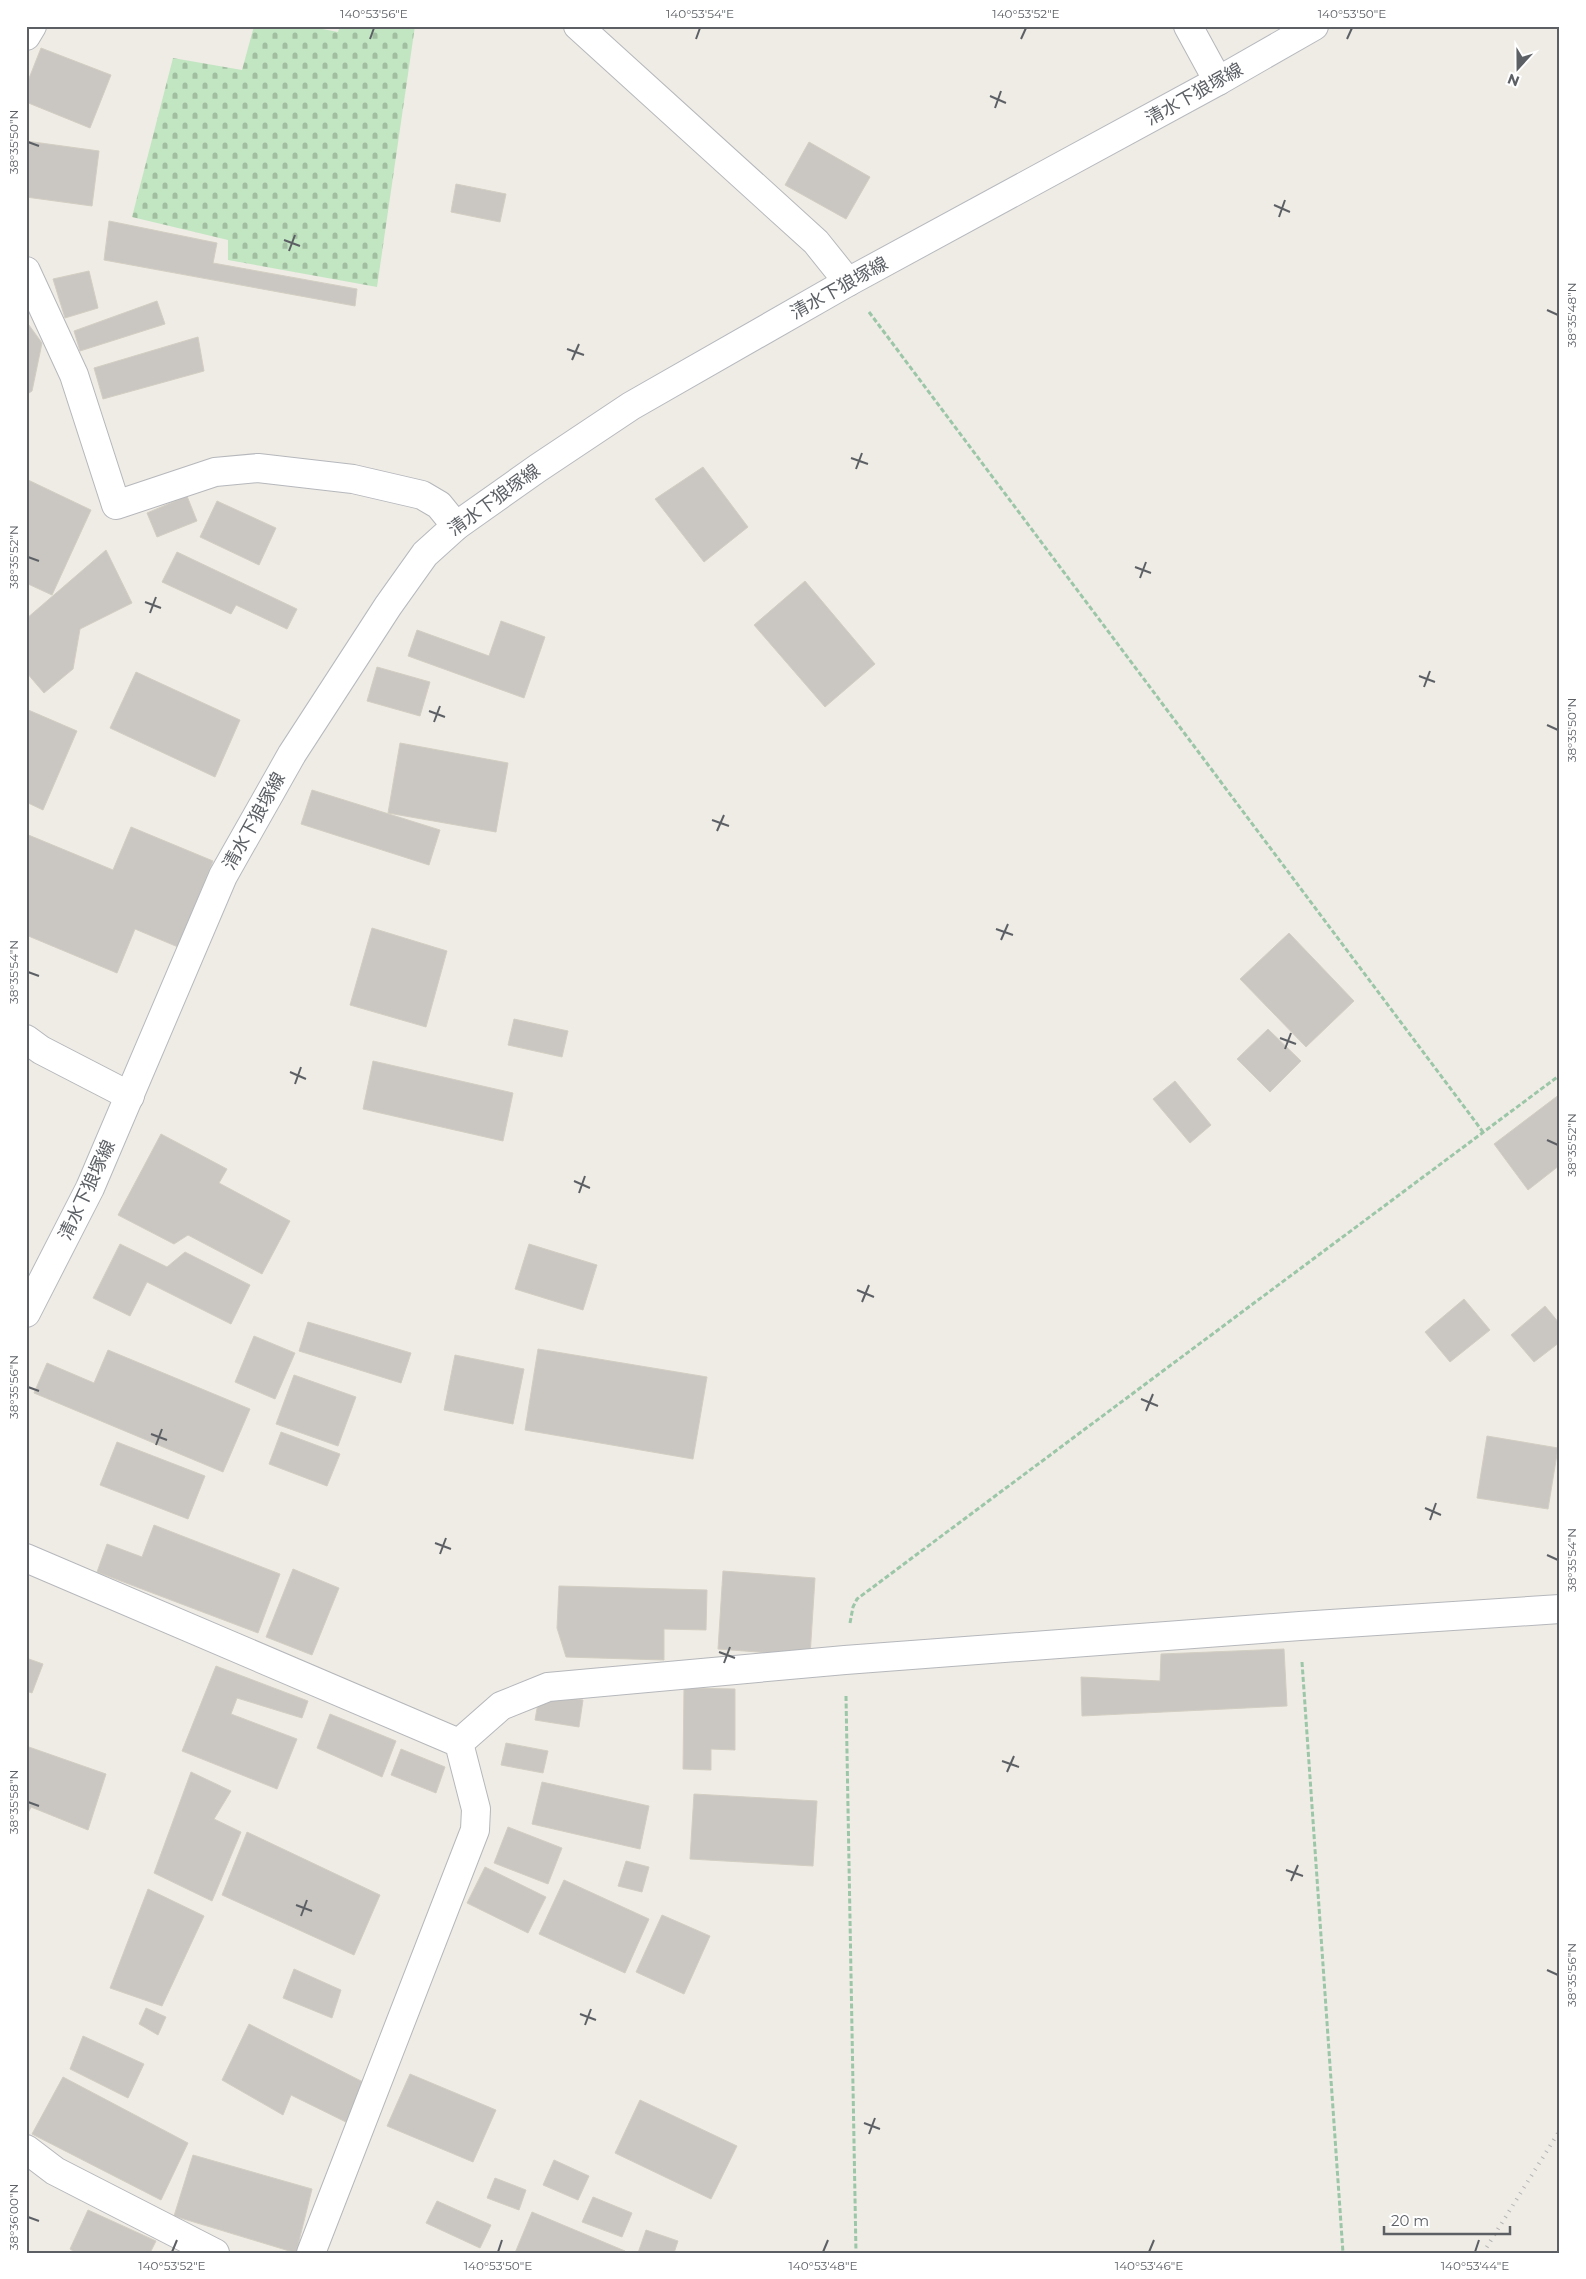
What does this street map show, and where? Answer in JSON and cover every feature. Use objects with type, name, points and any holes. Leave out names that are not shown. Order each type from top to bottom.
[{"type":"street","points":[[26,36],[32,26]]},
{"type":"street","points":[[578,26],[816,242],[848,282]]},
{"type":"street","points":[[1188,26],[1218,81]]},
{"type":"street","name":"清水下狼塚線","points":[[26,1313],[90,1188],[224,876],[292,754],[393,599],[425,554],[456,526],[631,406],[848,282],[1218,81],[1314,26]]},
{"type":"street","points":[[26,272],[74,374],[116,505],[215,472],[258,468],[353,479],[422,495],[439,505],[456,526]]},
{"type":"street","points":[[26,1039],[41,1050],[130,1096]]},
{"type":"street","points":[[26,1558],[459,1743]]},
{"type":"street","points":[[459,1743],[502,1706],[548,1687],[845,1660],[1300,1626],[1560,1609]]},
{"type":"street","points":[[311,2253],[475,1830],[476,1809],[459,1743]]},
{"type":"street","points":[[26,2149],[55,2171],[215,2253]]},
{"type":"path","points":[[848,282],[1483,1132]]},
{"type":"path","points":[[856,2253],[845,1660],[853,1607],[857,1599],[1560,1074]]},
{"type":"path","points":[[1300,1626],[1343,2253]]},
{"type":"green space","points":[[254,26],[307,26],[338,32],[340,26],[415,26],[377,287],[228,260],[228,240],[132,217],[173,58],[242,70]]},
{"type":"building","points":[[41,48],[111,75],[90,128],[26,102],[26,86]]},
{"type":"building","points":[[26,141],[99,151],[92,206],[26,197]]},
{"type":"building","points":[[809,142],[870,177],[846,219],[785,185]]},
{"type":"building","points":[[456,184],[506,194],[500,222],[451,212]]},
{"type":"building","points":[[109,221],[217,243],[213,263],[357,289],[355,306],[104,260]]},
{"type":"building","points":[[89,271],[98,308],[65,318],[53,279]]},
{"type":"building","points":[[157,301],[165,324],[80,351],[74,331]]},
{"type":"building","points":[[26,321],[42,343],[32,391],[26,395]]},
{"type":"building","points":[[198,337],[204,371],[103,399],[94,368]]},
{"type":"building","points":[[703,467],[748,527],[704,562],[655,499]]},
{"type":"building","points":[[26,479],[91,510],[52,595],[26,583]]},
{"type":"building","points":[[187,496],[197,521],[157,537],[147,513]]},
{"type":"building","points":[[217,501],[276,528],[259,565],[200,537]]},
{"type":"building","points":[[106,550],[132,603],[80,629],[73,669],[44,693],[26,672],[26,619]]},
{"type":"building","points":[[177,552],[297,609],[287,629],[236,605],[231,614],[162,582]]},
{"type":"building","points":[[805,581],[875,664],[825,707],[754,625]]},
{"type":"building","points":[[501,621],[545,637],[524,698],[408,656],[417,630],[489,656]]},
{"type":"building","points":[[377,667],[430,682],[420,716],[367,701]]},
{"type":"building","points":[[136,672],[240,720],[215,777],[110,728]]},
{"type":"building","points":[[26,709],[77,731],[43,810],[26,802]]},
{"type":"building","points":[[400,743],[508,763],[496,832],[388,813]]},
{"type":"building","points":[[312,790],[440,830],[429,865],[301,824]]},
{"type":"building","points":[[131,827],[213,861],[178,947],[135,929],[117,973],[26,935],[26,834],[113,870]]},
{"type":"building","points":[[372,928],[447,951],[426,1027],[350,1005]]},
{"type":"building","points":[[1289,933],[1354,1001],[1306,1047],[1240,979]]},
{"type":"building","points":[[514,1019],[568,1031],[562,1057],[508,1045]]},
{"type":"building","points":[[1268,1029],[1301,1061],[1270,1092],[1237,1059]]},
{"type":"building","points":[[373,1061],[513,1093],[503,1141],[363,1109]]},
{"type":"building","points":[[1175,1081],[1211,1125],[1190,1143],[1153,1099]]},
{"type":"building","points":[[1560,1094],[1560,1165],[1528,1190],[1494,1144]]},
{"type":"building","points":[[161,1134],[227,1169],[219,1183],[290,1221],[262,1274],[188,1235],[174,1244],[118,1215]]},
{"type":"building","points":[[120,1244],[167,1267],[185,1252],[250,1285],[231,1324],[147,1282],[130,1316],[93,1298]]},
{"type":"building","points":[[529,1244],[597,1265],[583,1310],[515,1289]]},
{"type":"building","points":[[1464,1299],[1490,1330],[1450,1362],[1425,1332]]},
{"type":"building","points":[[1545,1306],[1560,1324],[1560,1342],[1534,1362],[1511,1335]]},
{"type":"building","points":[[308,1322],[411,1353],[401,1383],[299,1351]]},
{"type":"building","points":[[254,1336],[295,1353],[275,1399],[235,1382]]},
{"type":"building","points":[[538,1349],[707,1377],[693,1459],[525,1430]]},
{"type":"building","points":[[108,1350],[250,1409],[223,1472],[34,1393],[47,1363],[94,1383]]},
{"type":"building","points":[[455,1355],[524,1369],[513,1424],[444,1410]]},
{"type":"building","points":[[294,1375],[356,1397],[338,1446],[276,1424]]},
{"type":"building","points":[[281,1432],[340,1454],[327,1486],[269,1464]]},
{"type":"building","points":[[1487,1436],[1558,1448],[1548,1509],[1477,1498]]},
{"type":"building","points":[[117,1442],[205,1476],[188,1519],[100,1485]]},
{"type":"building","points":[[154,1525],[280,1574],[258,1633],[97,1572],[107,1544],[142,1557]]},
{"type":"building","points":[[293,1569],[339,1588],[312,1655],[266,1637]]},
{"type":"building","points":[[723,1571],[815,1578],[810,1656],[718,1649]]},
{"type":"building","points":[[559,1586],[707,1590],[706,1630],[664,1629],[664,1660],[566,1657],[557,1628]]},
{"type":"building","points":[[1284,1649],[1287,1706],[1082,1716],[1081,1677],[1160,1681],[1161,1654]]},
{"type":"building","points":[[26,1658],[43,1664],[32,1693],[26,1691]]},
{"type":"building","points":[[216,1666],[308,1701],[302,1718],[237,1698],[231,1714],[297,1739],[277,1789],[182,1751]]},
{"type":"building","points":[[684,1688],[735,1689],[735,1750],[711,1749],[711,1770],[683,1769]]},
{"type":"building","points":[[549,1695],[583,1700],[579,1727],[535,1720],[538,1703]]},
{"type":"building","points":[[330,1714],[396,1741],[382,1777],[317,1748]]},
{"type":"building","points":[[506,1743],[548,1751],[543,1773],[501,1765]]},
{"type":"building","points":[[26,1746],[106,1774],[88,1830],[31,1807],[26,1817]]},
{"type":"building","points":[[401,1749],[445,1767],[436,1793],[391,1775]]},
{"type":"building","points":[[191,1772],[231,1791],[214,1819],[241,1832],[212,1901],[154,1873]]},
{"type":"building","points":[[542,1782],[649,1806],[640,1849],[532,1824]]},
{"type":"building","points":[[694,1794],[817,1801],[813,1866],[690,1859]]},
{"type":"building","points":[[508,1827],[562,1848],[548,1884],[494,1863]]},
{"type":"building","points":[[247,1832],[380,1895],[354,1955],[222,1895]]},
{"type":"building","points":[[626,1861],[649,1867],[642,1892],[618,1886]]},
{"type":"building","points":[[485,1867],[546,1897],[528,1933],[467,1903]]},
{"type":"building","points":[[564,1880],[649,1919],[625,1973],[539,1934]]},
{"type":"building","points":[[148,1889],[204,1916],[162,2006],[110,1988]]},
{"type":"building","points":[[662,1915],[710,1936],[684,1994],[636,1972]]},
{"type":"building","points":[[294,1969],[341,1990],[332,2018],[283,1998]]},
{"type":"building","points":[[146,2008],[166,2017],[158,2035],[139,2024]]},
{"type":"building","points":[[249,2024],[367,2084],[350,2124],[291,2095],[283,2115],[222,2080]]},
{"type":"building","points":[[83,2036],[144,2064],[128,2098],[70,2069]]},
{"type":"building","points":[[410,2074],[496,2110],[473,2162],[387,2126]]},
{"type":"building","points":[[63,2077],[188,2143],[161,2200],[32,2134]]},
{"type":"building","points":[[640,2100],[737,2146],[711,2199],[615,2153]]},
{"type":"building","points":[[193,2155],[312,2189],[296,2253],[174,2216]]},
{"type":"building","points":[[554,2160],[589,2176],[578,2200],[543,2185]]},
{"type":"building","points":[[495,2178],[526,2190],[519,2210],[487,2198]]},
{"type":"building","points":[[593,2197],[632,2213],[622,2237],[582,2222]]},
{"type":"building","points":[[437,2201],[491,2225],[480,2248],[426,2223]]},
{"type":"building","points":[[88,2210],[156,2241],[150,2253],[76,2253],[70,2249]]},
{"type":"building","points":[[532,2212],[625,2251],[515,2253]]},
{"type":"building","points":[[646,2230],[678,2241],[674,2253],[638,2253]]},
{"type":"railway","points":[[1483,2253],[1560,2130]]}]
